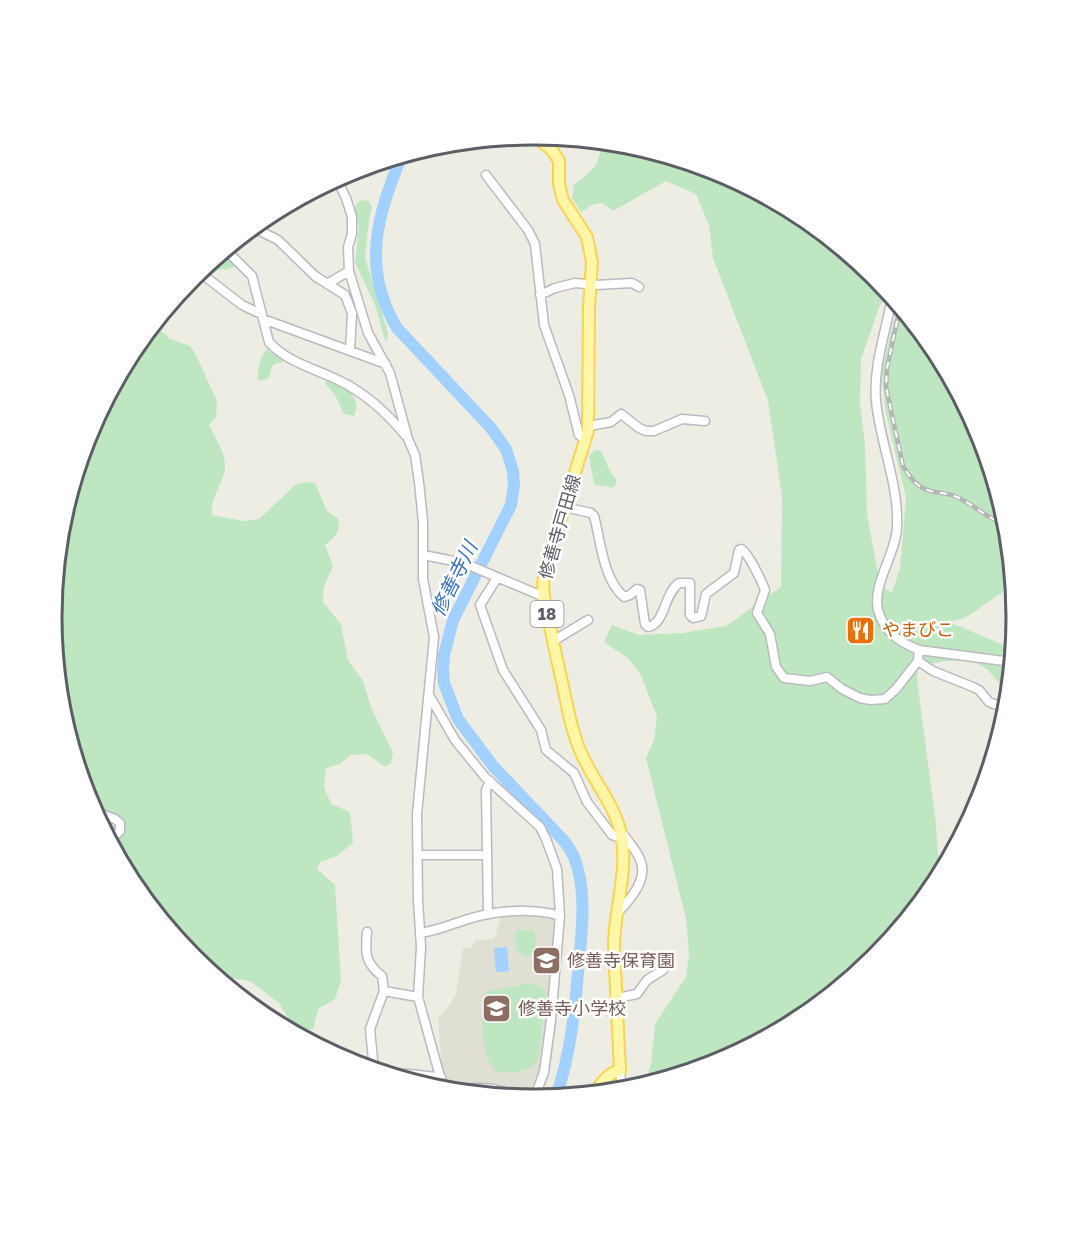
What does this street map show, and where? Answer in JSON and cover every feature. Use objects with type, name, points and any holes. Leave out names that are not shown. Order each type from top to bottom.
[{"type":"main road","name":"修善寺戸田線","points":[[546,145],[559,161],[559,184],[563,200],[590,244],[592,261],[586,441],[543,576],[543,597],[579,750],[602,791],[620,834],[623,862],[614,947],[620,1070]]},
{"type":"main road","points":[[601,1084],[612,1072],[620,1070]]},
{"type":"street","points":[[486,175],[528,230],[535,244],[546,334],[566,385],[579,435],[586,441]]},
{"type":"street","points":[[340,187],[352,217],[352,234],[348,247],[349,271],[368,333],[386,364],[395,389],[408,439],[415,455],[419,482],[424,591],[434,637],[417,814],[420,933],[418,997],[442,1080]]},
{"type":"street","points":[[262,232],[278,240],[307,270],[345,296],[352,313],[350,351]]},
{"type":"street","points":[[231,255],[252,276],[269,342],[279,352],[297,363],[354,388],[382,408],[408,439]]},
{"type":"street","points":[[327,284],[349,271]]},
{"type":"street","points":[[206,277],[242,305],[262,317],[386,364]]},
{"type":"street","points":[[540,295],[575,283],[591,285],[632,283],[639,287]]},
{"type":"street","points":[[889,308],[879,352],[876,381],[876,402],[894,491],[897,527],[892,554],[878,590],[877,602],[884,627],[905,644],[919,650],[1003,661]]},
{"type":"street","points":[[588,426],[612,422],[621,414],[646,431],[654,431],[682,419],[705,421]]},
{"type":"street","points":[[564,507],[591,513],[594,516],[607,569],[613,583],[624,597],[637,589],[640,590],[645,624],[648,627],[659,621],[669,592],[680,583],[690,583],[690,615],[693,618],[701,616],[706,594],[734,573],[741,549],[749,555],[764,586],[765,590],[756,613],[770,634],[776,667],[784,678],[810,681],[826,677],[842,689],[860,698],[885,699],[918,661],[919,650]]},
{"type":"street","points":[[423,555],[464,563],[543,597]]},
{"type":"street","points":[[494,577],[480,605],[503,670],[541,730],[546,750],[574,773],[587,802],[612,835],[620,834],[643,864],[644,873],[634,894],[616,914]]},
{"type":"street","points":[[553,641],[588,620]]},
{"type":"street","points":[[918,661],[933,671],[979,690],[989,702],[997,705]]},
{"type":"street","points":[[428,694],[455,740],[490,781],[540,827],[557,869],[560,887],[560,916],[548,1052],[538,1089]]},
{"type":"street","points":[[488,914],[486,790],[490,781]]},
{"type":"street","points":[[105,816],[120,823],[120,831],[114,834]]},
{"type":"street","points":[[418,855],[487,855]]},
{"type":"street","points":[[420,933],[437,931],[488,914],[546,912],[560,916]]},
{"type":"street","points":[[367,932],[366,955],[372,970],[382,976],[384,991],[370,1029],[373,1061]]},
{"type":"street","points":[[617,998],[637,994],[647,980],[663,970]]},
{"type":"street","points":[[384,991],[418,997]]},
{"type":"street","points":[[620,1070],[621,1081]]},
{"type":"street","points":[[428,1077],[441,1077]]},
{"type":"shaded area","name":"修善寺小学校","points":[[542,914],[556,919],[544,1061],[535,1089],[446,1081],[442,1068],[438,1019],[456,994],[463,949],[471,948],[475,940],[494,939],[501,917]]},
{"type":"green space","points":[[600,150],[656,161],[714,181],[742,194],[796,225],[845,262],[867,283],[884,301],[880,305],[861,359],[860,404],[865,444],[867,514],[880,585],[892,593],[900,568],[906,498],[886,413],[881,373],[895,315],[926,355],[957,408],[970,436],[996,525],[1004,591],[965,618],[949,622],[1004,645],[1000,686],[991,673],[972,662],[961,660],[918,666],[917,679],[936,824],[938,859],[908,904],[867,951],[845,972],[796,1009],[769,1026],[714,1053],[648,1075],[655,1024],[686,977],[689,954],[686,919],[646,758],[654,740],[657,717],[641,675],[629,659],[604,642],[612,625],[639,635],[682,633],[726,626],[781,587],[782,496],[768,401],[713,258],[709,225],[696,194],[666,181],[613,211],[602,203],[594,204],[581,212],[572,198],[574,184],[594,167]]},
{"type":"green space","points":[[362,200],[369,201],[372,207],[365,258],[388,333],[387,340],[385,340],[375,305],[355,262],[359,226],[355,207]]},
{"type":"green space","points":[[227,258],[235,262],[235,266],[212,271]]},
{"type":"green space","points":[[159,330],[168,338],[190,346],[217,401],[216,417],[209,425],[222,450],[225,471],[213,501],[212,515],[243,521],[259,519],[295,485],[305,482],[315,483],[327,511],[338,519],[339,528],[336,534],[325,545],[333,566],[324,587],[323,602],[341,624],[348,660],[363,681],[371,707],[393,753],[391,763],[385,767],[367,754],[350,755],[340,764],[326,768],[324,787],[331,804],[350,812],[353,843],[335,857],[320,862],[317,869],[335,885],[341,981],[335,999],[318,1009],[313,1029],[305,1030],[289,1021],[279,1003],[250,981],[229,978],[200,951],[159,904],[125,853],[97,798],[87,769],[71,709],[66,679],[62,617],[63,586],[66,555],[78,495],[97,436],[110,408],[141,355]]},
{"type":"green space","points":[[267,349],[283,361],[272,366],[269,378],[260,381],[257,379],[259,367]]},
{"type":"green space","points":[[328,380],[340,384],[354,397],[356,409],[354,416],[344,414],[335,395],[325,383]]},
{"type":"green space","points":[[595,450],[601,451],[616,479],[616,484],[612,488],[594,484],[589,456]]},
{"type":"green space","points":[[532,930],[534,934],[536,942],[534,949],[526,957],[516,949],[515,932]]},
{"type":"green space","points":[[525,984],[539,985],[546,991],[539,1056],[536,1062],[527,1069],[515,1072],[496,1071],[487,1056],[485,1045],[482,1020],[484,998],[487,991]]},
{"type":"water","points":[[507,947],[509,971],[496,972],[494,948]]},
{"type":"waterway","name":"修善寺川","points":[[398,165],[380,221],[377,242],[376,263],[379,284],[386,306],[397,328],[491,428],[506,449],[513,471],[514,485],[511,505],[453,620],[444,655],[443,670],[444,683],[458,719],[493,766],[565,842],[574,857],[578,870],[582,896],[582,923],[574,1014],[569,1048],[559,1088]]},
{"type":"railway","points":[[898,318],[887,368],[886,387],[903,466],[921,487],[957,497],[995,519]]},
{"type":"place","name":"やまびこ","points":[[861,630]]},
{"type":"place","name":"修善寺保育園","points":[[546,961]]},
{"type":"place","name":"修善寺小学校","points":[[497,1009]]}]
